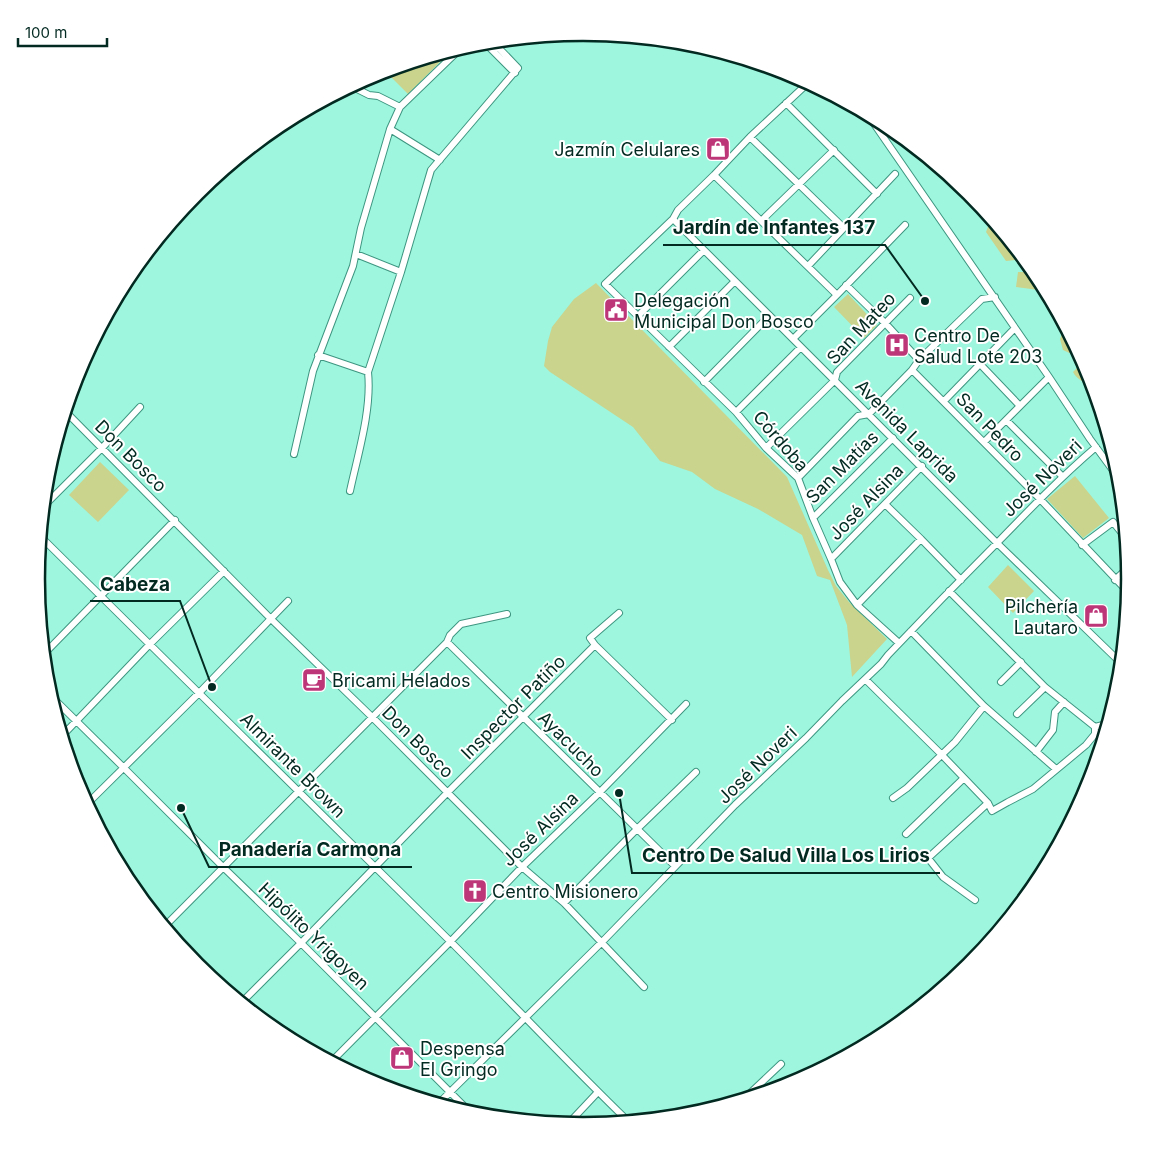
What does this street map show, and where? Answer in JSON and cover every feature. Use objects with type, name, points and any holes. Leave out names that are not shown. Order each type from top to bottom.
[{"type":"street","points":[[350,491],[366,414],[369,386],[368,372],[401,272],[431,170],[516,70],[497,49]]},
{"type":"street","points":[[294,454],[313,371],[353,266],[360,228],[390,129],[400,107],[450,59]]},
{"type":"street","points":[[673,219],[678,210],[750,136],[802,88]]},
{"type":"street","points":[[359,90],[369,95],[378,96],[400,107]]},
{"type":"street","points":[[786,103],[877,194]]},
{"type":"street","points":[[390,129],[440,160]]},
{"type":"street","points":[[878,130],[995,297],[1096,447],[1108,460]]},
{"type":"street","points":[[750,136],[844,228]]},
{"type":"street","points":[[761,220],[834,150]]},
{"type":"street","points":[[808,266],[895,174]]},
{"type":"street","points":[[714,175],[837,295]]},
{"type":"street","name":"Avenida Laprida","points":[[673,219],[997,543],[1116,658]]},
{"type":"street","name":"Córdoba","points":[[673,219],[605,284],[736,412],[766,448],[798,478],[840,582],[857,605],[899,643]]},
{"type":"street","points":[[793,339],[904,225]]},
{"type":"street","points":[[638,316],[703,251]]},
{"type":"street","points":[[356,254],[401,272]]},
{"type":"street","points":[[669,347],[734,282]]},
{"type":"street","points":[[846,285],[919,360]]},
{"type":"street","points":[[798,478],[858,416],[869,414],[912,370],[919,360],[982,298],[995,297]]},
{"type":"street","name":"San Mateo","points":[[835,380],[837,372],[910,298]]},
{"type":"street","points":[[704,382],[769,316]]},
{"type":"street","points":[[944,400],[1015,328]]},
{"type":"street","points":[[736,412],[800,347]]},
{"type":"street","points":[[318,355],[368,372]]},
{"type":"street","points":[[980,364],[1020,406]]},
{"type":"street","name":"San Pedro","points":[[912,370],[944,400],[1040,499],[1121,585]]},
{"type":"street","points":[[984,442],[1049,377]]},
{"type":"street","points":[[766,448],[835,380]]},
{"type":"street","points":[[51,499],[140,407]]},
{"type":"street","name":"Don Bosco","points":[[70,416],[271,619],[522,867],[564,903],[644,987]]},
{"type":"street","points":[[1006,420],[1063,477]]},
{"type":"street","name":"San Matías","points":[[813,518],[893,438]]},
{"type":"street","name":"José Noveri","points":[[443,1099],[602,942],[735,806],[881,664],[949,591],[1040,499],[1096,447]]},
{"type":"street","name":"José Alsina","points":[[831,559],[922,466]]},
{"type":"street","points":[[885,504],[960,580]]},
{"type":"street","points":[[49,649],[175,520]]},
{"type":"street","points":[[1082,545],[1113,522],[1119,529]]},
{"type":"street","points":[[857,605],[921,539]]},
{"type":"street","name":"Almirante Brown","points":[[46,542],[376,868],[623,1116]]},
{"type":"street","points":[[67,731],[149,645],[224,571]]},
{"type":"street","points":[[1115,580],[1121,575]]},
{"type":"street","points":[[949,591],[1045,687],[1095,727]]},
{"type":"street","points":[[92,799],[288,601]]},
{"type":"street","points":[[619,613],[590,638],[672,720]]},
{"type":"street","points":[[169,922],[447,642],[450,635],[461,624],[507,614]]},
{"type":"street","points":[[911,631],[984,706],[1056,769]]},
{"type":"street","name":"Ayacucho","points":[[447,642],[636,830],[675,866]]},
{"type":"street","name":"Inspector Patiño","points":[[245,998],[596,645]]},
{"type":"street","points":[[1001,682],[1021,662]]},
{"type":"street","points":[[866,679],[988,803],[992,811],[1033,789],[1086,745],[1095,734],[1095,727]]},
{"type":"street","points":[[1017,714],[1045,687]]},
{"type":"street","points":[[1036,752],[1053,730],[1055,712],[1064,702]]},
{"type":"street","name":"José Alsina","points":[[336,1057],[522,867],[599,793],[686,704]]},
{"type":"street","name":"Hipólito Yrigoyen","points":[[60,705],[461,1103]]},
{"type":"street","points":[[893,798],[907,788],[955,742],[984,706]]},
{"type":"street","points":[[1095,727],[1101,725]]},
{"type":"street","points":[[564,903],[696,772]]},
{"type":"street","points":[[906,834],[964,778]]},
{"type":"street","points":[[975,900],[943,877],[928,858],[988,803]]},
{"type":"street","points":[[754,1090],[781,1064]]},
{"type":"street","points":[[574,1118],[598,1092]]},
{"type":"green space","points":[[441,61],[408,94],[391,77]]},
{"type":"green space","points":[[988,226],[1016,260],[1006,261],[986,232]]},
{"type":"green space","points":[[1018,272],[1025,272],[1037,290],[1016,287]]},
{"type":"green space","points":[[596,283],[787,477],[836,586],[849,602],[887,639],[852,677],[847,625],[830,580],[817,576],[802,535],[758,509],[715,489],[692,472],[660,461],[633,427],[550,372],[544,366],[552,327],[574,299]]},
{"type":"green space","points":[[848,294],[877,325],[864,338],[834,307]]},
{"type":"green space","points":[[1062,334],[1072,354],[1063,350],[1060,339]]},
{"type":"green space","points":[[1077,367],[1083,381],[1073,372]]},
{"type":"green space","points":[[100,462],[129,490],[98,522],[69,495]]},
{"type":"green space","points":[[1075,476],[1109,518],[1083,538],[1047,499]]},
{"type":"green space","points":[[1008,565],[1034,591],[1013,613],[988,587]]},
{"type":"place","name":"Jazmín Celulares","points":[[718,149]]},
{"type":"place","name":"Jardín de Infantes 137","points":[[925,301]]},
{"type":"place","name":"Delegación Municipal Don Bosco","points":[[616,310]]},
{"type":"place","name":"Centro De Salud Lote 203","points":[[897,345]]},
{"type":"place","name":"Pilchería Lautaro","points":[[1096,616]]},
{"type":"place","name":"Bricami Helados","points":[[314,680]]},
{"type":"place","name":"Cabeza","points":[[212,687]]},
{"type":"place","name":"Centro De Salud Villa Los Lirios","points":[[619,793]]},
{"type":"place","name":"Panadería Carmona","points":[[181,808]]},
{"type":"place","name":"Centro Misionero","points":[[475,891]]},
{"type":"place","name":"Despensa El Gringo","points":[[402,1058]]}]
